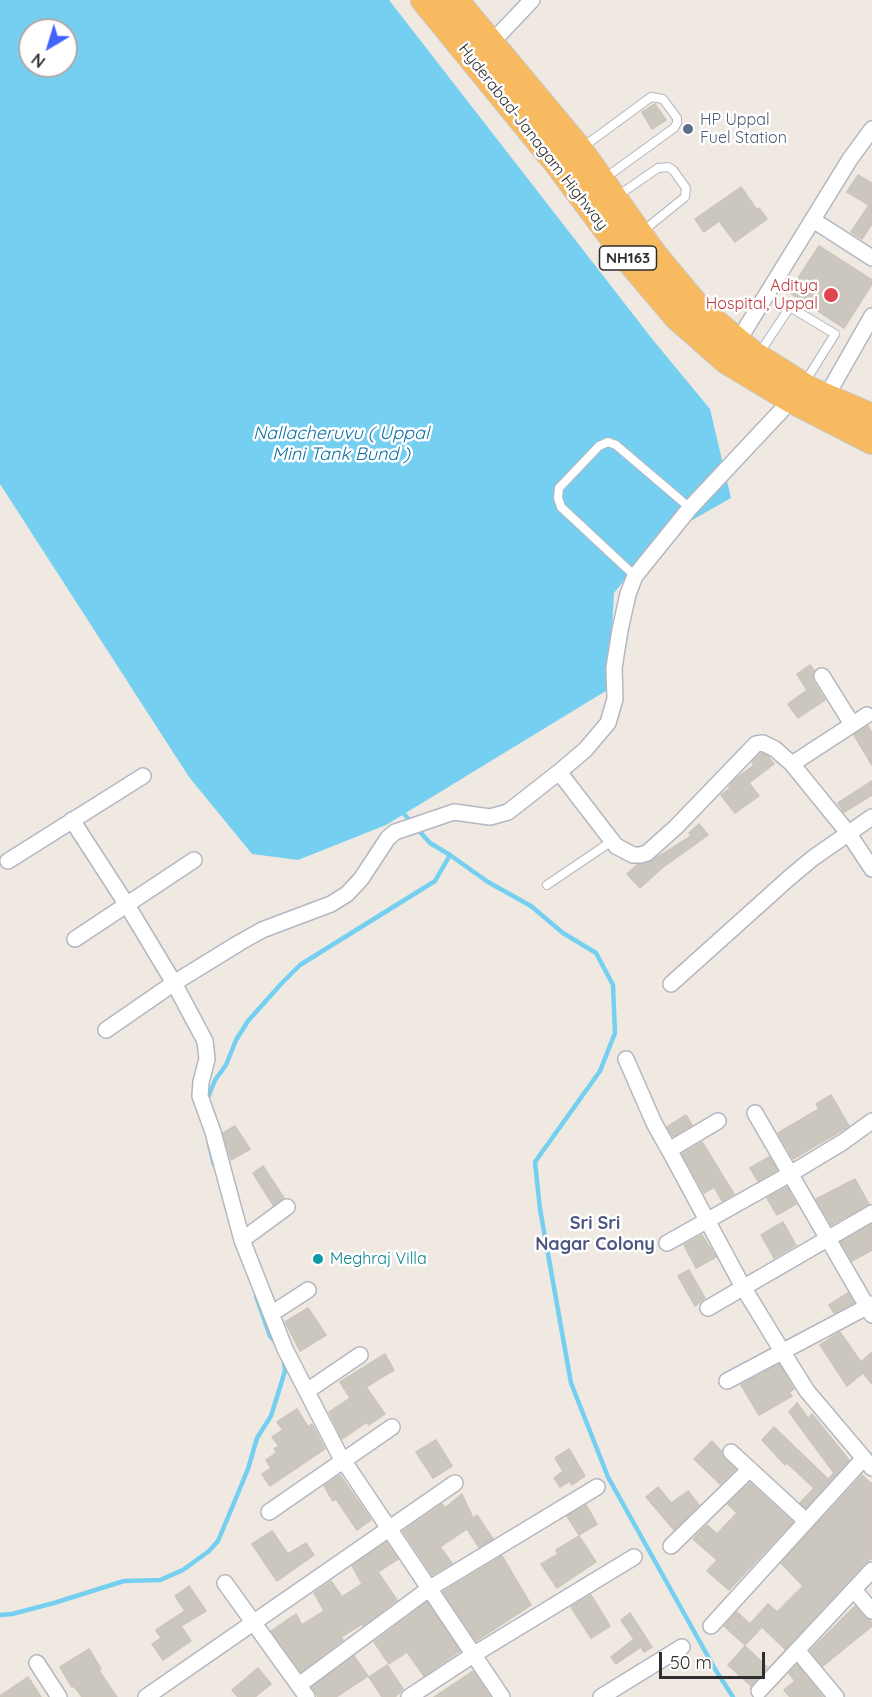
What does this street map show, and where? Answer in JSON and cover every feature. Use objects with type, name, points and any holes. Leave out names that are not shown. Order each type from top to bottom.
[{"type":"highway","name":"Hyderabad-Janagam Highway","points":[[424,0],[557,163],[633,265],[677,317],[727,361],[798,392],[826,397],[872,417]]},
{"type":"highway","name":"Hyderabad-Janagam Highway","points":[[455,0],[579,149],[655,256],[700,310],[798,392],[872,441]]},
{"type":"street","points":[[491,43],[532,0]]},
{"type":"street","points":[[748,349],[813,220],[850,159],[872,129]]},
{"type":"street","points":[[813,220],[872,258]]},
{"type":"street","points":[[826,397],[872,316]]},
{"type":"street","points":[[106,1030],[174,983],[262,930],[331,904],[347,894],[361,879],[388,838],[395,832],[447,813],[490,817],[508,812],[585,750],[608,723],[615,699],[614,668],[620,630],[634,576],[690,508],[798,392]]},
{"type":"street","points":[[822,676],[852,724]]},
{"type":"street","points":[[792,765],[867,715]]},
{"type":"street","points":[[559,772],[616,846],[633,855],[647,853],[676,827],[756,744],[763,743],[775,749],[792,765],[849,834],[872,869]]},
{"type":"street","points":[[8,861],[143,776]]},
{"type":"street","points":[[671,984],[813,858],[872,818]]},
{"type":"street","points":[[72,820],[174,983],[205,1041],[207,1059],[200,1096],[213,1132],[242,1240],[285,1349],[344,1461],[502,1697]]},
{"type":"street","points":[[75,939],[194,860]]},
{"type":"street","points":[[626,1059],[654,1123],[743,1287],[807,1391],[868,1463],[806,1521],[711,1626]]},
{"type":"street","points":[[727,1381],[782,1351],[870,1309],[755,1113]]},
{"type":"street","points":[[669,1150],[718,1121]]},
{"type":"street","points":[[667,1243],[790,1174],[843,1142],[872,1121]]},
{"type":"street","points":[[242,1240],[287,1207]]},
{"type":"street","points":[[708,1308],[872,1213]]},
{"type":"street","points":[[271,1314],[308,1290]]},
{"type":"street","points":[[307,1391],[360,1354]]},
{"type":"street","points":[[269,1512],[392,1427]]},
{"type":"street","points":[[731,1452],[806,1521]]},
{"type":"street","points":[[671,1546],[750,1469]]},
{"type":"street","points":[[146,1697],[455,1483]]},
{"type":"street","points":[[225,1583],[303,1691],[430,1588],[597,1487]]},
{"type":"street","points":[[409,1697],[473,1655],[634,1557]]},
{"type":"street","points":[[759,1691],[872,1570]]},
{"type":"street","points":[[854,1590],[872,1611]]},
{"type":"street","points":[[601,1697],[682,1647]]},
{"type":"street","points":[[797,1650],[836,1697]]},
{"type":"street","points":[[37,1663],[59,1697]]},
{"type":"lane","points":[[579,149],[651,97],[663,99],[677,118],[674,128],[608,190]]},
{"type":"lane","points":[[608,190],[663,167],[673,170],[686,188],[687,193],[681,202],[639,233]]},
{"type":"lane","points":[[748,349],[790,307],[835,334],[798,392]]},
{"type":"lane","points":[[634,576],[561,507],[558,498],[559,488],[599,446],[608,442],[616,445],[690,508]]},
{"type":"lane","points":[[547,885],[612,841]]},
{"type":"water","name":"Nallacheruvu ( Uppal Mini Tank Bund )","points":[[0,0],[389,0],[653,340],[710,409],[731,498],[657,540],[614,593],[609,689],[386,825],[298,860],[252,854],[189,777],[0,484]]},
{"type":"building","points":[[655,104],[666,120],[652,129],[642,112]]},
{"type":"building","points":[[858,175],[872,183],[872,224],[862,239],[851,232],[869,205],[847,192]]},
{"type":"building","points":[[741,187],[757,210],[759,208],[767,219],[735,242],[719,221],[704,232],[695,219]]},
{"type":"building","points":[[819,246],[872,280],[872,284],[844,328],[789,292]]},
{"type":"building","points":[[810,665],[814,670],[813,681],[825,700],[798,718],[788,704],[807,690],[797,674]]},
{"type":"building","points":[[868,726],[872,733],[872,765],[854,735]]},
{"type":"building","points":[[761,753],[768,756],[774,764],[749,783],[759,796],[735,813],[721,795],[730,788],[734,780],[754,765],[752,762]]},
{"type":"building","points":[[872,781],[872,795],[844,812],[838,803]]},
{"type":"building","points":[[699,824],[708,835],[662,868],[640,888],[627,874],[637,865],[650,862],[691,836],[689,833]]},
{"type":"building","points":[[831,1095],[849,1126],[793,1159],[778,1133],[819,1109],[816,1104]]},
{"type":"building","points":[[686,1115],[692,1125],[673,1136],[667,1127]]},
{"type":"building","points":[[235,1126],[250,1149],[231,1160],[223,1133]]},
{"type":"building","points":[[702,1142],[734,1194],[722,1201],[714,1187],[704,1193],[682,1154]]},
{"type":"building","points":[[769,1157],[777,1170],[758,1181],[750,1168]]},
{"type":"building","points":[[263,1166],[284,1198],[273,1205],[253,1173]]},
{"type":"building","points":[[855,1179],[869,1204],[831,1225],[816,1199]]},
{"type":"building","points":[[787,1187],[796,1204],[777,1215],[767,1198]]},
{"type":"building","points":[[783,1222],[796,1245],[774,1258],[761,1235]]},
{"type":"building","points":[[872,1224],[872,1250],[852,1261],[841,1242]]},
{"type":"building","points":[[702,1235],[716,1257],[696,1268],[684,1245]]},
{"type":"building","points":[[689,1270],[705,1298],[695,1306],[678,1276]]},
{"type":"building","points":[[848,1293],[854,1303],[834,1313],[829,1305]]},
{"type":"building","points":[[308,1308],[326,1335],[300,1351],[285,1322]]},
{"type":"building","points":[[840,1332],[861,1362],[872,1352],[872,1384],[863,1373],[847,1386],[820,1345]]},
{"type":"building","points":[[385,1354],[394,1370],[366,1387],[385,1414],[369,1425],[367,1422],[342,1439],[329,1412],[350,1398],[340,1382]]},
{"type":"building","points":[[779,1364],[794,1389],[789,1392],[792,1396],[759,1415],[741,1385]]},
{"type":"building","points":[[797,1403],[808,1418],[812,1414],[849,1460],[806,1508],[800,1503],[814,1488],[787,1463],[785,1465],[762,1440],[774,1427],[828,1479],[834,1473],[789,1412]]},
{"type":"building","points":[[297,1409],[308,1427],[312,1424],[325,1449],[270,1486],[262,1474],[271,1468],[266,1460],[277,1452],[274,1449],[279,1446],[272,1437],[283,1430],[277,1422]]},
{"type":"building","points":[[436,1440],[452,1466],[433,1478],[416,1452]]},
{"type":"building","points":[[712,1441],[721,1451],[724,1459],[736,1469],[720,1484],[694,1459]]},
{"type":"building","points":[[569,1449],[585,1476],[572,1485],[570,1481],[560,1487],[554,1478],[563,1471],[555,1458]]},
{"type":"building","points":[[340,1475],[371,1520],[357,1530],[336,1499],[333,1501],[324,1486]]},
{"type":"building","points":[[862,1475],[872,1484],[872,1558],[785,1649],[762,1627],[745,1645],[724,1626],[737,1612],[750,1624],[768,1604],[777,1612],[803,1586],[781,1563]]},
{"type":"building","points":[[750,1483],[793,1522],[729,1590],[707,1571],[717,1560],[693,1539],[707,1525],[717,1534],[737,1513],[728,1504]]},
{"type":"building","points":[[658,1487],[671,1503],[688,1491],[699,1505],[674,1530],[646,1497]]},
{"type":"building","points":[[462,1494],[473,1518],[477,1515],[493,1539],[479,1547],[467,1529],[440,1547],[452,1563],[432,1575],[403,1531],[442,1504],[445,1508]]},
{"type":"building","points":[[586,1505],[597,1524],[579,1535],[567,1516]]},
{"type":"building","points":[[272,1531],[288,1554],[306,1543],[314,1555],[277,1581],[252,1544]]},
{"type":"building","points":[[579,1536],[596,1562],[557,1588],[541,1564],[558,1554],[556,1550]]},
{"type":"building","points":[[386,1542],[398,1559],[378,1572],[397,1600],[363,1626],[362,1624],[341,1637],[343,1640],[301,1672],[271,1631],[296,1614],[302,1625],[324,1611],[314,1593],[331,1581],[342,1597],[362,1584],[352,1566]]},
{"type":"building","points":[[502,1556],[531,1605],[476,1641],[443,1592]]},
{"type":"building","points":[[189,1586],[206,1611],[181,1626],[191,1641],[163,1660],[152,1644],[161,1638],[156,1630],[185,1611],[175,1596]]},
{"type":"building","points":[[591,1595],[610,1626],[591,1638],[571,1607]]},
{"type":"building","points":[[427,1602],[460,1651],[424,1676],[407,1652],[389,1664],[374,1642]]},
{"type":"building","points":[[855,1606],[872,1622],[872,1626],[823,1666],[810,1651]]},
{"type":"building","points":[[630,1613],[652,1647],[644,1652],[641,1647],[616,1664],[611,1657],[634,1639],[621,1620]]},
{"type":"building","points":[[745,1646],[767,1667],[751,1686],[728,1665]]},
{"type":"building","points":[[89,1649],[101,1669],[99,1671],[117,1697],[82,1697],[74,1686],[72,1687],[60,1667]]},
{"type":"building","points":[[354,1656],[368,1676],[336,1697],[318,1697],[312,1687]]},
{"type":"building","points":[[387,1665],[403,1689],[395,1697],[382,1697],[369,1677]]},
{"type":"building","points":[[797,1665],[823,1697],[790,1697],[784,1690],[795,1681],[789,1673]]},
{"type":"building","points":[[258,1668],[271,1684],[255,1697],[238,1697],[232,1690]]},
{"type":"building","points":[[473,1671],[490,1697],[434,1697]]},
{"type":"building","points":[[28,1677],[41,1697],[0,1697],[0,1696]]},
{"type":"waterway","points":[[207,1100],[215,1080],[226,1065],[236,1040],[248,1021],[300,965],[435,881],[450,855],[430,843],[404,814]]},
{"type":"waterway","points":[[450,855],[488,882],[531,906],[563,933],[596,953],[613,985],[615,1033],[600,1071],[535,1162],[540,1209],[571,1383],[608,1477],[715,1669],[733,1697]]},
{"type":"waterway","points":[[209,1144],[214,1165]]},
{"type":"waterway","points":[[256,1296],[270,1336],[276,1343]]},
{"type":"waterway","points":[[0,1615],[54,1603],[124,1581],[160,1580],[183,1570],[209,1551],[218,1541],[248,1469],[257,1438],[271,1416],[285,1371],[284,1361]]},
{"type":"place","name":"HP Uppal Fuel Station","points":[[688,129]]},
{"type":"place","name":"Aditya Hospital, Uppal","points":[[831,295]]},
{"type":"place","name":"Meghraj Villa","points":[[318,1259]]},
{"type":"district","name":"Sri Sri Nagar Colony","points":[[595,1234]]}]
